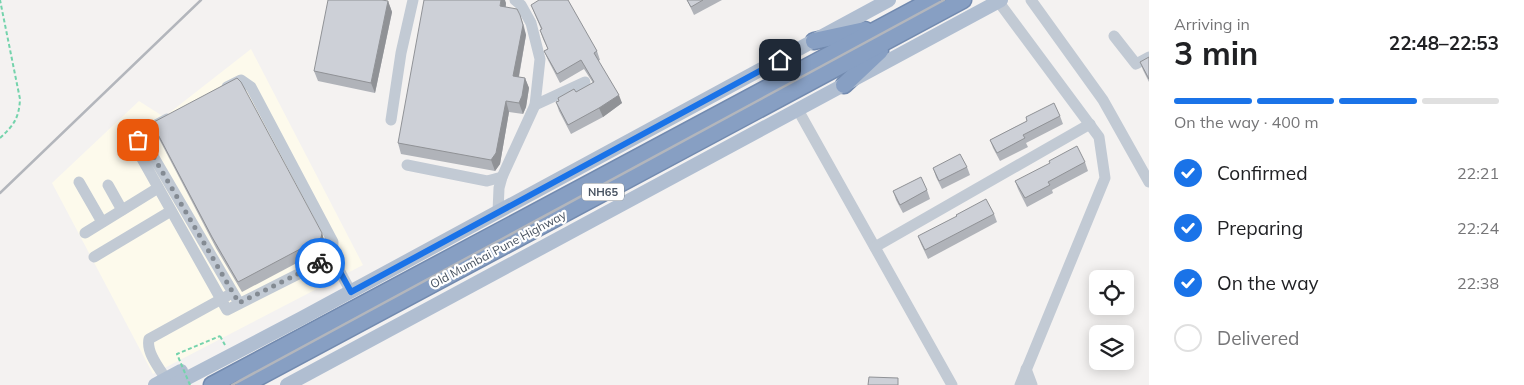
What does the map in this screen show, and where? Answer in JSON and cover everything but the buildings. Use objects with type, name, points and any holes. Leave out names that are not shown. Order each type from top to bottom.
[{"type":"highway","name":"Old Mumbai Pune Highway","points":[[244,385],[890,31],[932,0]]},
{"type":"highway","name":"Old Mumbai Pune Highway","points":[[212,385],[890,31],[964,0]]},
{"type":"highway","points":[[814,41],[890,31]]},
{"type":"highway","points":[[844,85],[890,31]]},
{"type":"main road","points":[[165,383],[302,318],[889,0]]},
{"type":"main road","points":[[287,385],[301,381],[1000,1]]},
{"type":"main road","points":[[165,383],[223,342],[266,326],[302,318]]},
{"type":"street","points":[[392,120],[401,53],[413,0]]},
{"type":"street","points":[[498,212],[499,188],[502,177],[535,105],[540,59],[531,23],[521,5],[515,0]]},
{"type":"street","points":[[1031,0],[1104,100],[1149,182]]},
{"type":"street","points":[[1000,1],[1099,137],[1105,178],[1020,385]]},
{"type":"street","points":[[1114,36],[1136,64],[1149,57]]},
{"type":"street","points":[[216,93],[241,80],[251,87],[333,242],[332,257],[351,292]]},
{"type":"street","points":[[535,105],[585,82]]},
{"type":"street","points":[[798,110],[952,385]]},
{"type":"street","points":[[175,115],[150,128],[142,139],[134,142],[134,152],[140,155],[224,305]]},
{"type":"street","points":[[875,247],[1090,124]]},
{"type":"street","points":[[142,139],[148,144],[149,149],[239,303]]},
{"type":"street","points":[[408,165],[487,181],[502,177]]},
{"type":"street","points":[[79,182],[102,222]]},
{"type":"street","points":[[108,185],[122,210]]},
{"type":"street","points":[[85,233],[158,188]]},
{"type":"street","points":[[94,257],[171,211]]},
{"type":"street","points":[[165,383],[151,353],[148,344],[149,339],[224,305],[239,303],[332,257]]},
{"type":"street","points":[[224,305],[232,292]]},
{"type":"street","points":[[1026,369],[1032,385]]},
{"type":"path","points":[[0,0],[20,99],[19,114],[11,128],[0,138]]},
{"type":"path","points":[[190,385],[177,354],[223,342]]},
{"type":"shaded area","points":[[251,49],[363,265],[153,374],[52,183],[139,101],[164,117]]},
{"type":"railway","points":[[0,193],[201,0]]},
{"type":"railway","points":[[232,385],[944,0]]},
{"type":"way so far","points":[[138,140],[142,139],[148,144],[149,149],[239,303],[320,263]]},
{"type":"route","points":[[320,263],[332,257],[351,292],[780,60]]}]
